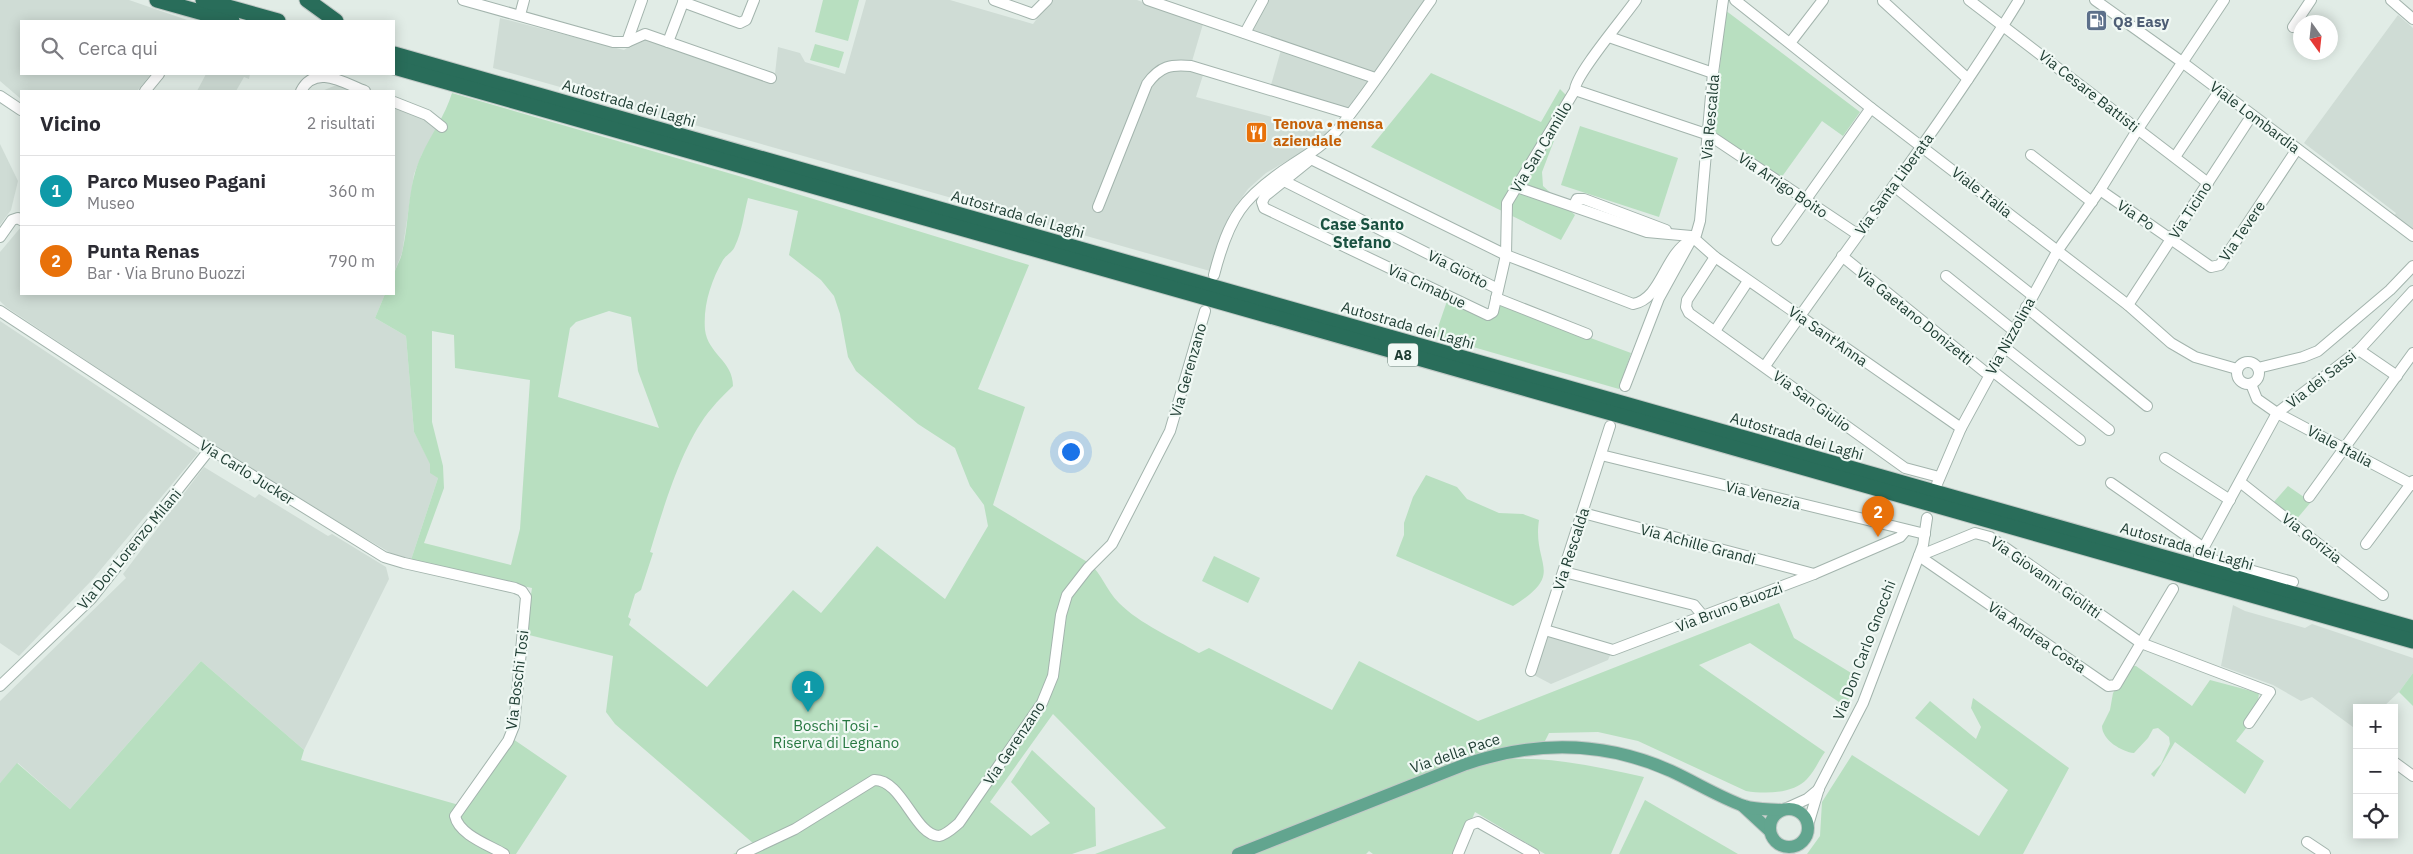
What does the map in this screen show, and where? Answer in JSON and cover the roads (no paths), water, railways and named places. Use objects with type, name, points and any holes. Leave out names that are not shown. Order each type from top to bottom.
[{"type":"highway","points":[[157,0],[228,20]]},
{"type":"highway","points":[[203,0],[274,20]]},
{"type":"highway","points":[[306,0],[335,20]]},
{"type":"highway","name":"Autostrada dei Laghi","points":[[395,57],[2413,628]]},
{"type":"highway","name":"Autostrada dei Laghi","points":[[395,57],[2413,641]]},
{"type":"main road","name":"Via della Pace","points":[[1238,854],[1466,764],[1498,754],[1534,748],[1583,747],[1619,753],[1656,765],[1743,806],[1770,831]]},
{"type":"main road","name":"Via della Pace","points":[[1743,806],[1784,809]]},
{"type":"main road","points":[[1770,831],[1772,818],[1784,809],[1802,814],[1808,825]]},
{"type":"main road","name":"Via Don Carlo Gnocchi","points":[[1770,831],[1777,849],[1790,851],[1806,837],[1808,825]]},
{"type":"street","points":[[463,0],[481,3],[614,42],[627,42],[644,34],[771,78]]},
{"type":"street","points":[[520,15],[524,0]]},
{"type":"street","points":[[627,42],[642,0]]},
{"type":"street","points":[[668,42],[684,1],[740,23],[746,20],[754,0]]},
{"type":"street","points":[[994,0],[1033,14],[1047,0]]},
{"type":"street","points":[[1148,0],[1375,78]]},
{"type":"street","points":[[1245,33],[1263,0]]},
{"type":"street","points":[[1214,275],[1227,229],[1238,211],[1266,182],[1311,156],[1339,129],[1431,0]]},
{"type":"street","name":"Via San Camillo","points":[[1493,312],[1506,255],[1507,203],[1575,90],[1575,86],[1585,67],[1636,0]]},
{"type":"street","name":"Via Rescalda","points":[[1625,386],[1658,298],[1693,238],[1700,222],[1713,72],[1723,0]]},
{"type":"street","name":"Viale Italia","points":[[1735,0],[1871,108],[2128,305],[2170,343],[2195,357],[2237,369]]},
{"type":"street","points":[[1790,43],[1823,0]]},
{"type":"street","name":"Via Cesare Battisti","points":[[1969,0],[2208,183]]},
{"type":"street","name":"Via Santa Liberata","points":[[1765,366],[1857,234],[1895,188],[2019,0]]},
{"type":"street","name":"Viale Lombardia","points":[[2095,0],[2220,90],[2413,236]]},
{"type":"street","name":"Via Nizzolina","points":[[1938,480],[1961,428],[1990,372],[2058,250],[2100,190],[2138,129],[2224,0]]},
{"type":"street","points":[[2301,15],[2311,0]]},
{"type":"street","points":[[2391,0],[2413,19]]},
{"type":"street","points":[[1883,2],[1968,79]]},
{"type":"street","points":[[1609,37],[1713,72]]},
{"type":"street","points":[[1098,207],[1148,84],[1158,70],[1172,64],[1191,66],[1350,114]]},
{"type":"street","points":[[145,90],[158,75]]},
{"type":"street","points":[[301,90],[309,80],[318,76],[339,81],[362,90]]},
{"type":"street","name":"Via Arrigo Boito","points":[[1575,90],[1709,135],[1857,234]]},
{"type":"street","points":[[2175,157],[2220,90]]},
{"type":"street","points":[[0,96],[20,109]]},
{"type":"street","points":[[395,102],[427,116],[442,127]]},
{"type":"street","points":[[1777,240],[1871,108]]},
{"type":"street","name":"Via Ticino","points":[[2128,305],[2252,115]]},
{"type":"street","name":"Via Tevere","points":[[2172,239],[2211,267],[2220,265],[2297,149]]},
{"type":"street","points":[[2031,155],[2092,202]]},
{"type":"street","points":[[1311,156],[1506,255],[1633,304],[1646,299],[1676,250],[1693,238]]},
{"type":"street","name":"Via Cimabue","points":[[1311,156],[1263,199],[1264,208],[1488,315],[1493,312]]},
{"type":"street","name":"Via Giotto","points":[[1284,182],[1498,294],[1587,334]]},
{"type":"street","points":[[1517,187],[1574,205],[1647,232],[1675,234],[1693,238]]},
{"type":"street","points":[[1895,188],[2032,295]]},
{"type":"street","name":"Via Po","points":[[2100,190],[2172,239]]},
{"type":"street","points":[[0,237],[12,220],[20,220]]},
{"type":"street","name":"Via Sant'Anna","points":[[1693,238],[1748,281],[1961,428]]},
{"type":"street","name":"Via Gaetano Donizetti","points":[[1842,256],[1985,372],[1990,372],[2080,440]]},
{"type":"street","name":"Via San Giulio","points":[[1715,257],[1686,307],[1689,313],[1905,468],[1938,480]]},
{"type":"street","points":[[2251,384],[2258,378],[2258,368],[2303,357],[2318,351],[2390,290],[2413,266]]},
{"type":"street","points":[[1946,276],[2013,330]]},
{"type":"street","points":[[1715,331],[1748,281]]},
{"type":"street","name":"Via dei Sassi","points":[[2202,552],[2277,413],[2358,350],[2413,291]]},
{"type":"street","points":[[2026,307],[2147,406]]},
{"type":"street","name":"Via Carlo Jucker","points":[[0,311],[210,450],[388,558],[515,588]]},
{"type":"street","name":"Via Gerenzano","points":[[742,854],[795,829],[874,780],[882,781],[890,786],[924,827],[934,834],[945,834],[958,823],[1042,703],[1053,676],[1061,616],[1067,595],[1088,568],[1112,544],[1170,431],[1205,311]]},
{"type":"street","points":[[2004,347],[2109,430]]},
{"type":"street","points":[[2358,350],[2397,376]]},
{"type":"street","points":[[2309,497],[2413,353]]},
{"type":"street","name":"Viale Italia","points":[[2237,369],[2245,362],[2253,363],[2258,368]]},
{"type":"street","name":"Viale Italia","points":[[2237,369],[2238,379],[2246,384],[2251,384],[2257,399],[2277,413],[2412,483]]},
{"type":"street","name":"Via Rescalda","points":[[1531,671],[1610,426]]},
{"type":"street","name":"Via Don Lorenzo Milani","points":[[0,686],[90,599],[210,450]]},
{"type":"street","name":"Via Venezia","points":[[1602,455],[1925,534]]},
{"type":"street","points":[[2165,458],[2230,500]]},
{"type":"street","name":"Via Gorizia","points":[[2240,482],[2383,595]]},
{"type":"street","points":[[2111,483],[2202,552],[2293,582]]},
{"type":"street","points":[[2366,544],[2412,483]]},
{"type":"street","name":"Via Achille Grandi","points":[[1583,513],[1814,574]]},
{"type":"street","name":"Via Don Carlo Gnocchi","points":[[1808,825],[1819,788],[1863,703],[1918,556],[1928,518]]},
{"type":"street","name":"Via Bruno Buozzi","points":[[1545,630],[1613,650],[1814,574],[1900,538],[1906,530]]},
{"type":"street","name":"Via Giovanni Giolitti","points":[[1918,556],[1975,533],[1983,534],[2006,548],[2141,643],[2270,692],[2249,722]]},
{"type":"street","name":"Via Andrea Costa","points":[[1918,556],[2108,686],[2116,685],[2141,643]]},
{"type":"street","points":[[1564,572],[1694,604],[1704,616]]},
{"type":"street","name":"Via Boschi Tosi","points":[[504,854],[466,832],[460,827],[455,816],[508,741],[514,726],[526,597],[522,591],[515,588]]},
{"type":"street","points":[[2141,643],[2173,589]]},
{"type":"street","points":[[2398,765],[2413,776]]},
{"type":"street","name":"Via Don Carlo Gnocchi","points":[[1784,809],[1807,799],[1819,788]]},
{"type":"street","points":[[1458,854],[1470,824],[1478,822],[1534,854]]},
{"type":"street","points":[[2307,842],[2325,854]]},
{"type":"place","name":"Q8 Easy","points":[[2097,21]]},
{"type":"place","name":"Tenova • mensa aziendale","points":[[1257,132]]},
{"type":"place","name":"Punta Renas","points":[[1878,537]]},
{"type":"place","name":"Parco Museo Pagani","points":[[808,712]]},
{"type":"district","name":"Case Santo Stefano","points":[[1362,233]]},
{"type":"park label","name":"Boschi Tosi - Riserva di Legnano","points":[[836,734]]}]
